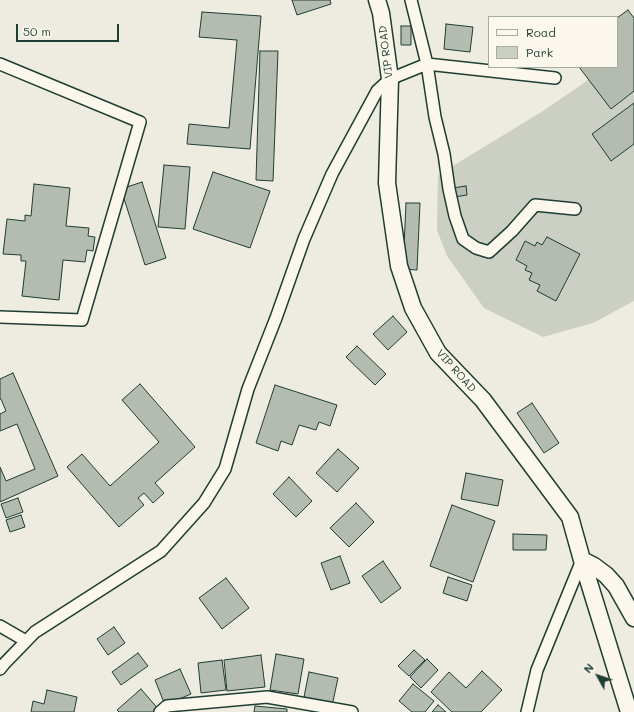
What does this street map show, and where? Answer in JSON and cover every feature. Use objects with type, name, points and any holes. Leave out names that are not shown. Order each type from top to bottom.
[{"type":"main road","name":"VIP ROAD","points":[[377,0],[381,13],[390,79],[388,183],[399,266],[413,308],[438,353],[483,400],[570,517],[629,712]]},
{"type":"main road","points":[[582,560],[594,566],[606,575],[616,586],[634,618]]},
{"type":"street","points":[[411,0],[427,64],[435,117],[444,154],[449,190],[455,216],[463,239],[476,248],[489,252],[512,231],[535,205],[575,208]]},
{"type":"street","points":[[0,64],[140,122],[82,320],[0,317]]},
{"type":"street","points":[[0,669],[35,632],[160,551],[204,503],[225,470],[248,388],[276,318],[304,239],[332,174],[377,91],[390,79],[427,64],[555,78]]},
{"type":"street","points":[[527,712],[537,670],[582,560]]},
{"type":"street","points":[[0,626],[26,641]]},
{"type":"street","points":[[160,712],[166,706],[267,697],[352,712]]},
{"type":"green space","points":[[634,37],[634,301],[593,323],[543,337],[484,308],[447,256],[437,230],[438,175],[543,111],[584,83],[601,68],[618,68],[618,65]]},
{"type":"building","points":[[292,0],[330,0],[331,4],[297,15]]},
{"type":"building","points":[[628,10],[634,18],[634,91],[611,109],[580,68],[618,68],[618,17]]},
{"type":"building","points":[[202,12],[261,16],[250,149],[187,144],[189,124],[229,128],[237,40],[199,37]]},
{"type":"building","points":[[446,24],[473,27],[470,52],[444,49]]},
{"type":"building","points":[[401,26],[411,26],[411,45],[401,45]]},
{"type":"building","points":[[260,51],[278,51],[273,181],[256,180]]},
{"type":"building","points":[[634,103],[634,144],[611,161],[592,134]]},
{"type":"building","points":[[164,165],[190,167],[185,229],[158,227]]},
{"type":"building","points":[[213,172],[270,191],[250,248],[193,229]]},
{"type":"building","points":[[142,182],[166,258],[145,265],[121,189]]},
{"type":"building","points":[[34,184],[70,188],[66,226],[89,228],[88,236],[95,237],[93,251],[87,250],[85,262],[63,260],[59,300],[22,296],[26,261],[21,261],[21,255],[3,254],[7,219],[25,221],[25,215],[31,216]]},
{"type":"building","points":[[466,186],[467,195],[454,197],[453,188]]},
{"type":"building","points":[[406,203],[420,203],[417,270],[403,269]]},
{"type":"building","points":[[547,237],[580,254],[556,301],[537,291],[540,285],[529,280],[532,273],[525,270],[527,266],[516,260],[525,241],[535,246],[537,242],[542,245]]},
{"type":"building","points":[[393,316],[407,332],[388,350],[373,334]]},
{"type":"building","points":[[357,346],[386,374],[375,385],[346,357]]},
{"type":"building","points":[[13,373],[58,476],[0,502],[0,467],[6,481],[35,469],[17,424],[0,431],[0,414],[6,411],[0,399],[0,379]]},
{"type":"building","points":[[140,384],[195,447],[155,483],[164,493],[153,503],[144,493],[138,498],[144,505],[119,527],[67,467],[82,454],[110,486],[159,442],[122,400]]},
{"type":"building","points":[[275,385],[337,405],[330,426],[319,422],[316,430],[299,425],[292,445],[281,441],[278,451],[256,443]]},
{"type":"building","points":[[532,403],[559,443],[544,453],[517,413]]},
{"type":"building","points":[[338,449],[359,468],[337,492],[316,473]]},
{"type":"building","points":[[466,473],[503,480],[498,506],[461,499]]},
{"type":"building","points":[[289,477],[312,501],[296,517],[273,494]]},
{"type":"building","points":[[18,498],[23,512],[6,518],[1,504]]},
{"type":"building","points":[[356,503],[374,522],[349,547],[330,528]]},
{"type":"building","points":[[452,505],[495,521],[473,582],[430,566]]},
{"type":"building","points":[[21,515],[25,527],[10,532],[6,520]]},
{"type":"building","points":[[513,534],[547,535],[546,550],[513,550]]},
{"type":"building","points":[[340,556],[350,583],[331,590],[321,563]]},
{"type":"building","points":[[383,561],[401,588],[381,603],[362,576]]},
{"type":"building","points":[[448,577],[472,585],[467,601],[443,593]]},
{"type":"building","points":[[226,578],[249,608],[222,629],[199,598]]},
{"type":"building","points":[[114,627],[125,643],[108,655],[97,639]]},
{"type":"building","points":[[414,650],[425,660],[409,676],[398,666]]},
{"type":"building","points":[[138,653],[148,666],[121,685],[112,672]]},
{"type":"building","points":[[276,654],[304,659],[298,694],[270,690]]},
{"type":"building","points":[[261,655],[265,687],[227,691],[224,660]]},
{"type":"building","points":[[427,659],[438,670],[421,688],[410,677]]},
{"type":"building","points":[[222,660],[226,690],[201,693],[198,663]]},
{"type":"building","points":[[180,669],[191,694],[165,705],[155,680]]},
{"type":"building","points":[[482,671],[502,690],[481,712],[452,712],[431,692],[449,672],[466,688]]},
{"type":"building","points":[[309,672],[338,678],[332,706],[313,702],[313,699],[304,697]]},
{"type":"building","points":[[413,684],[434,701],[425,712],[412,712],[399,701]]},
{"type":"building","points":[[141,689],[159,710],[157,712],[119,712],[117,710]]},
{"type":"building","points":[[47,690],[77,697],[74,712],[31,712],[33,701],[44,704]]},
{"type":"building","points":[[438,705],[446,712],[432,712]]},
{"type":"building","points":[[255,706],[287,709],[287,712],[254,712]]}]
